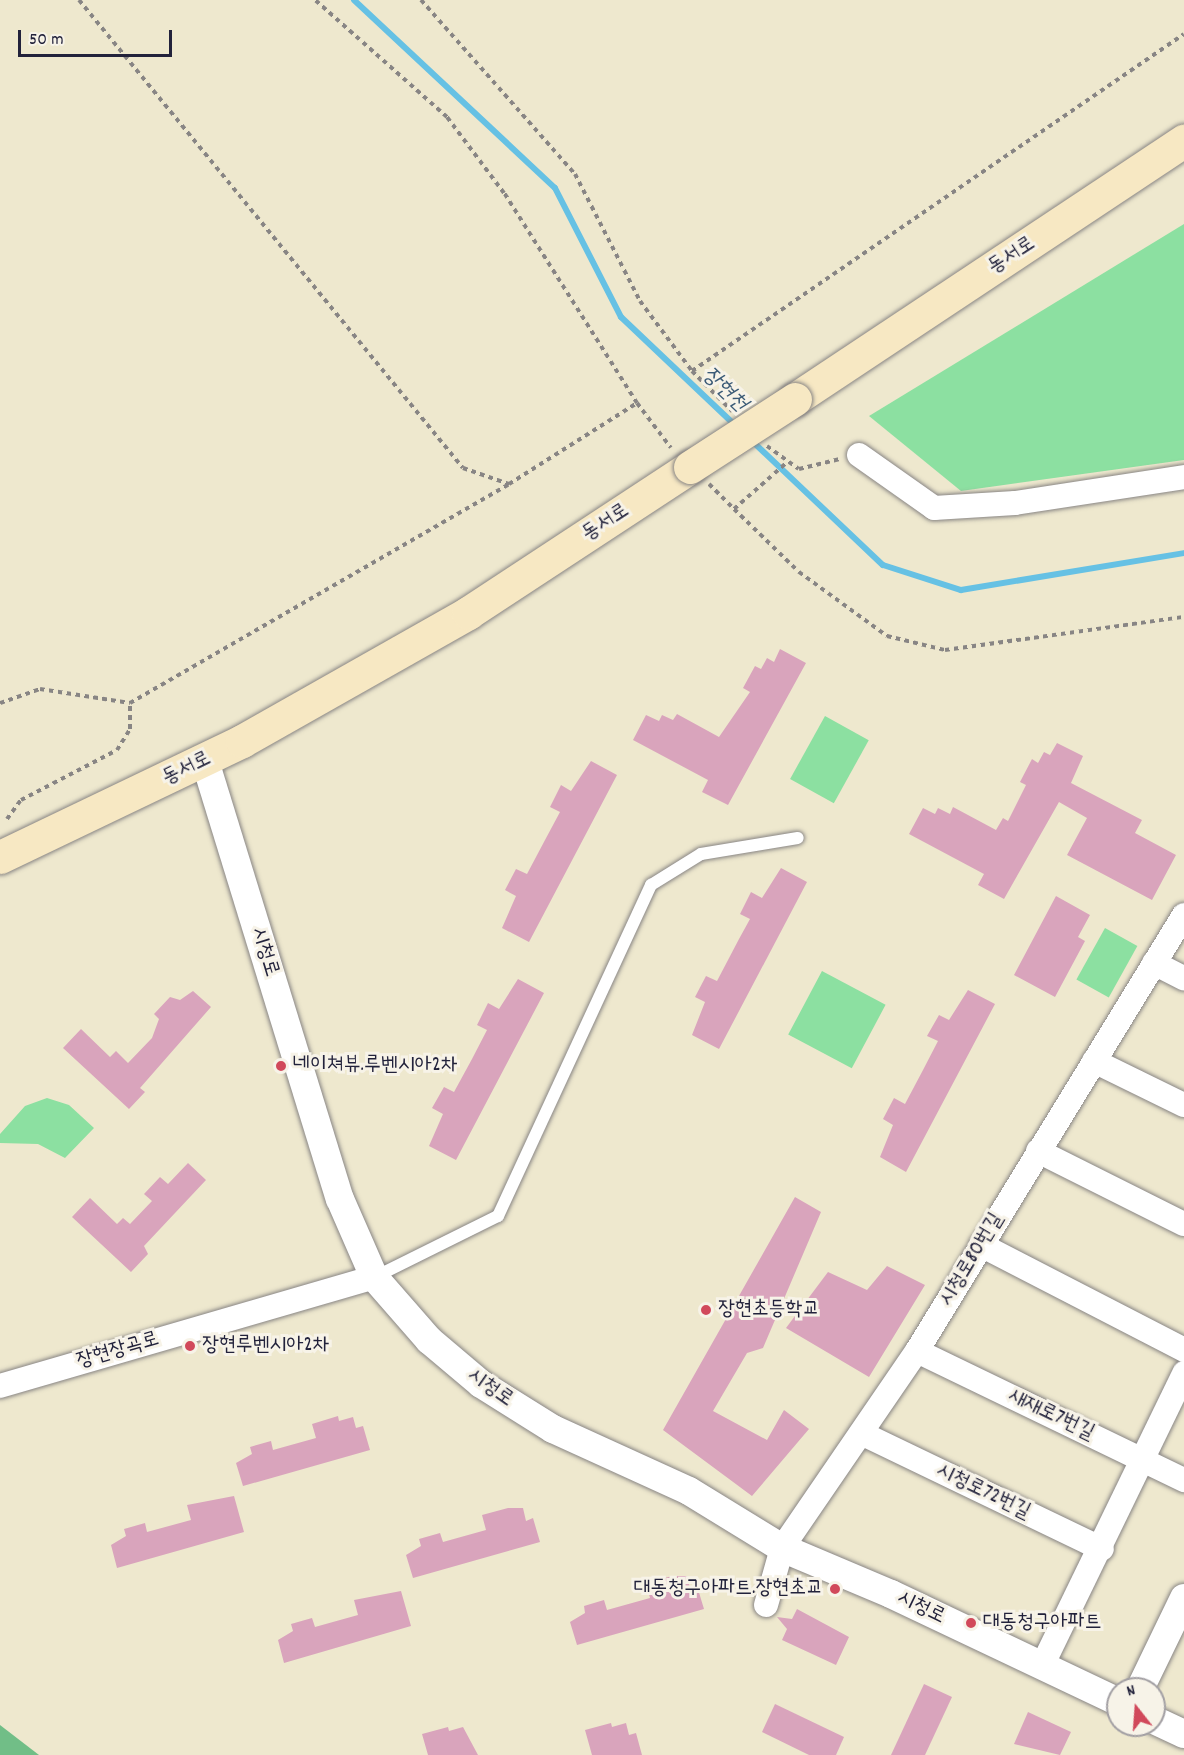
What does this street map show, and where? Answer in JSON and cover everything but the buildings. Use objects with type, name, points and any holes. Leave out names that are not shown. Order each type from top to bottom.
[{"type":"main road","points":[[1136,174],[1184,124]]},
{"type":"main road","name":"동서로","points":[[0,857],[205,761],[468,613],[1184,141]]},
{"type":"main road","points":[[1136,174],[1184,152]]},
{"type":"street","points":[[859,455],[934,508],[1015,504],[1184,477]]},
{"type":"street","name":"시청로","points":[[205,761],[340,1199],[374,1277],[429,1340],[481,1384],[553,1429],[689,1491],[782,1548],[1106,1696]]},
{"type":"street","name":"시청로80번길","points":[[766,1605],[782,1548],[863,1434],[917,1351],[1184,915]]},
{"type":"street","points":[[1154,963],[1184,978]]},
{"type":"street","points":[[1094,1060],[1184,1105]]},
{"type":"street","points":[[1038,1151],[1184,1224]]},
{"type":"street","points":[[981,1245],[1184,1350]]},
{"type":"street","name":"장현장곡로","points":[[0,1386],[374,1277]]},
{"type":"street","name":"새재로7번길","points":[[917,1351],[1184,1480]]},
{"type":"street","points":[[1042,1666],[1102,1549],[1184,1373]]},
{"type":"street","name":"시청로72번길","points":[[863,1434],[1102,1549]]},
{"type":"street","points":[[1146,1677],[1184,1598]]},
{"type":"street","points":[[1166,1726],[1184,1734]]},
{"type":"lane","points":[[374,1277],[498,1216],[651,885],[701,854],[798,838]]},
{"type":"path","points":[[79,0],[463,468],[509,484]]},
{"type":"path","points":[[0,703],[40,688],[130,703],[509,484],[637,403],[504,193],[447,117],[315,0]]},
{"type":"path","points":[[421,0],[576,174],[640,301],[692,371],[1184,34]]},
{"type":"path","points":[[742,502],[784,464]]},
{"type":"path","points":[[734,509],[799,572],[887,636],[945,650],[1184,618]]},
{"type":"path","points":[[7,819],[21,800],[117,750],[130,729],[130,703]]},
{"type":"green space","points":[[1184,224],[1184,460],[961,491],[869,416]]},
{"type":"green space","points":[[825,716],[869,740],[834,803],[790,779]]},
{"type":"green space","points":[[1105,928],[1137,946],[1109,998],[1076,980]]},
{"type":"green space","points":[[822,971],[886,1005],[852,1068],[788,1035]]},
{"type":"green space","points":[[47,1098],[69,1105],[94,1128],[65,1158],[38,1144],[0,1143],[0,1134],[25,1106]]},
{"type":"green space","points":[[0,1725],[39,1755],[0,1755]]},
{"type":"waterway","name":"장현천","points":[[354,0],[555,188],[621,317],[736,426]]},
{"type":"waterway","name":"장현천","points":[[750,439],[883,565],[961,590],[1184,553]]},
{"type":"place","name":"네이쳐뷰.루벤시아2차","points":[[281,1066]]},
{"type":"place","name":"장현초등학교","points":[[706,1310]]},
{"type":"place","name":"장현루벤시아2차","points":[[190,1346]]},
{"type":"place","name":"대동청구아파트.장현초교","points":[[835,1589]]},
{"type":"place","name":"대동청구아파트","points":[[971,1623]]}]
